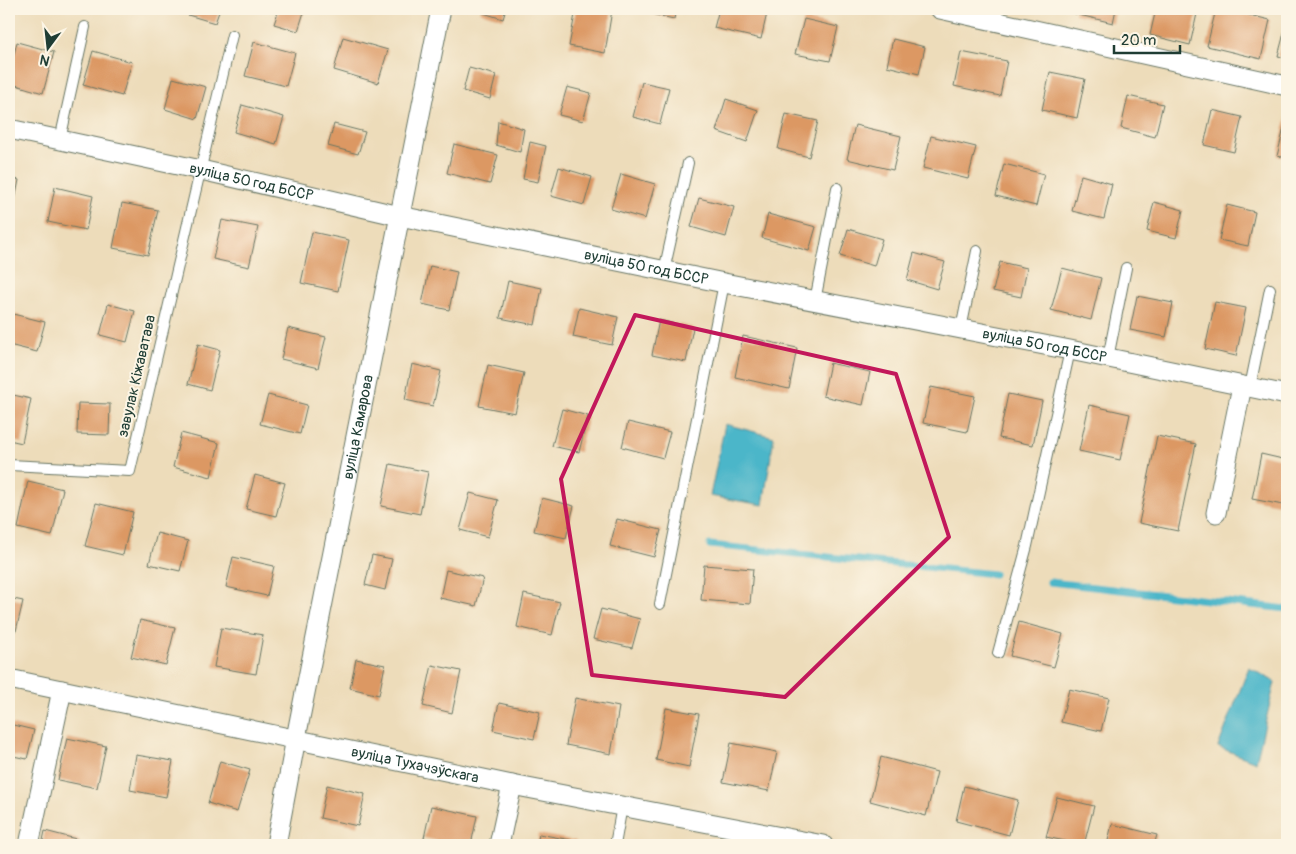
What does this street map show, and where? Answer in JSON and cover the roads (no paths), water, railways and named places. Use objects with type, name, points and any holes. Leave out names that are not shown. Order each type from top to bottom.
[{"type":"street","name":"вуліца Камарова","points":[[276,845],[441,9]]},
{"type":"street","points":[[940,9],[1287,86]]},
{"type":"street","name":"вуліца 50 год БССР","points":[[9,129],[201,170],[400,216],[664,271],[1070,350],[1287,395]]},
{"type":"street","points":[[1216,513],[1246,386]]},
{"type":"street","name":"вуліца Тухачэўскага","points":[[9,679],[512,785],[823,845]]},
{"type":"street","points":[[29,845],[62,690]]},
{"type":"street","points":[[499,845],[512,785]]},
{"type":"lane","points":[[60,140],[85,27]]},
{"type":"lane","points":[[201,170],[232,35]]},
{"type":"lane","points":[[664,271],[688,163]]},
{"type":"lane","name":"завулак Кіжаватава","points":[[9,465],[130,471],[201,170]]},
{"type":"lane","points":[[815,300],[837,188]]},
{"type":"lane","points":[[961,329],[976,251]]},
{"type":"lane","points":[[1108,358],[1126,268]]},
{"type":"lane","points":[[660,604],[724,283]]},
{"type":"lane","points":[[1246,386],[1270,289]]},
{"type":"lane","points":[[998,653],[1027,546],[1070,350]]},
{"type":"lane","points":[[615,845],[622,806]]},
{"type":"water","points":[[725,424],[774,437],[763,505],[710,496]]},
{"type":"water","points":[[1249,667],[1275,682],[1256,762],[1218,747]]},
{"type":"waterway","points":[[710,545],[994,574]]},
{"type":"waterway","points":[[1050,582],[1287,609]]}]
